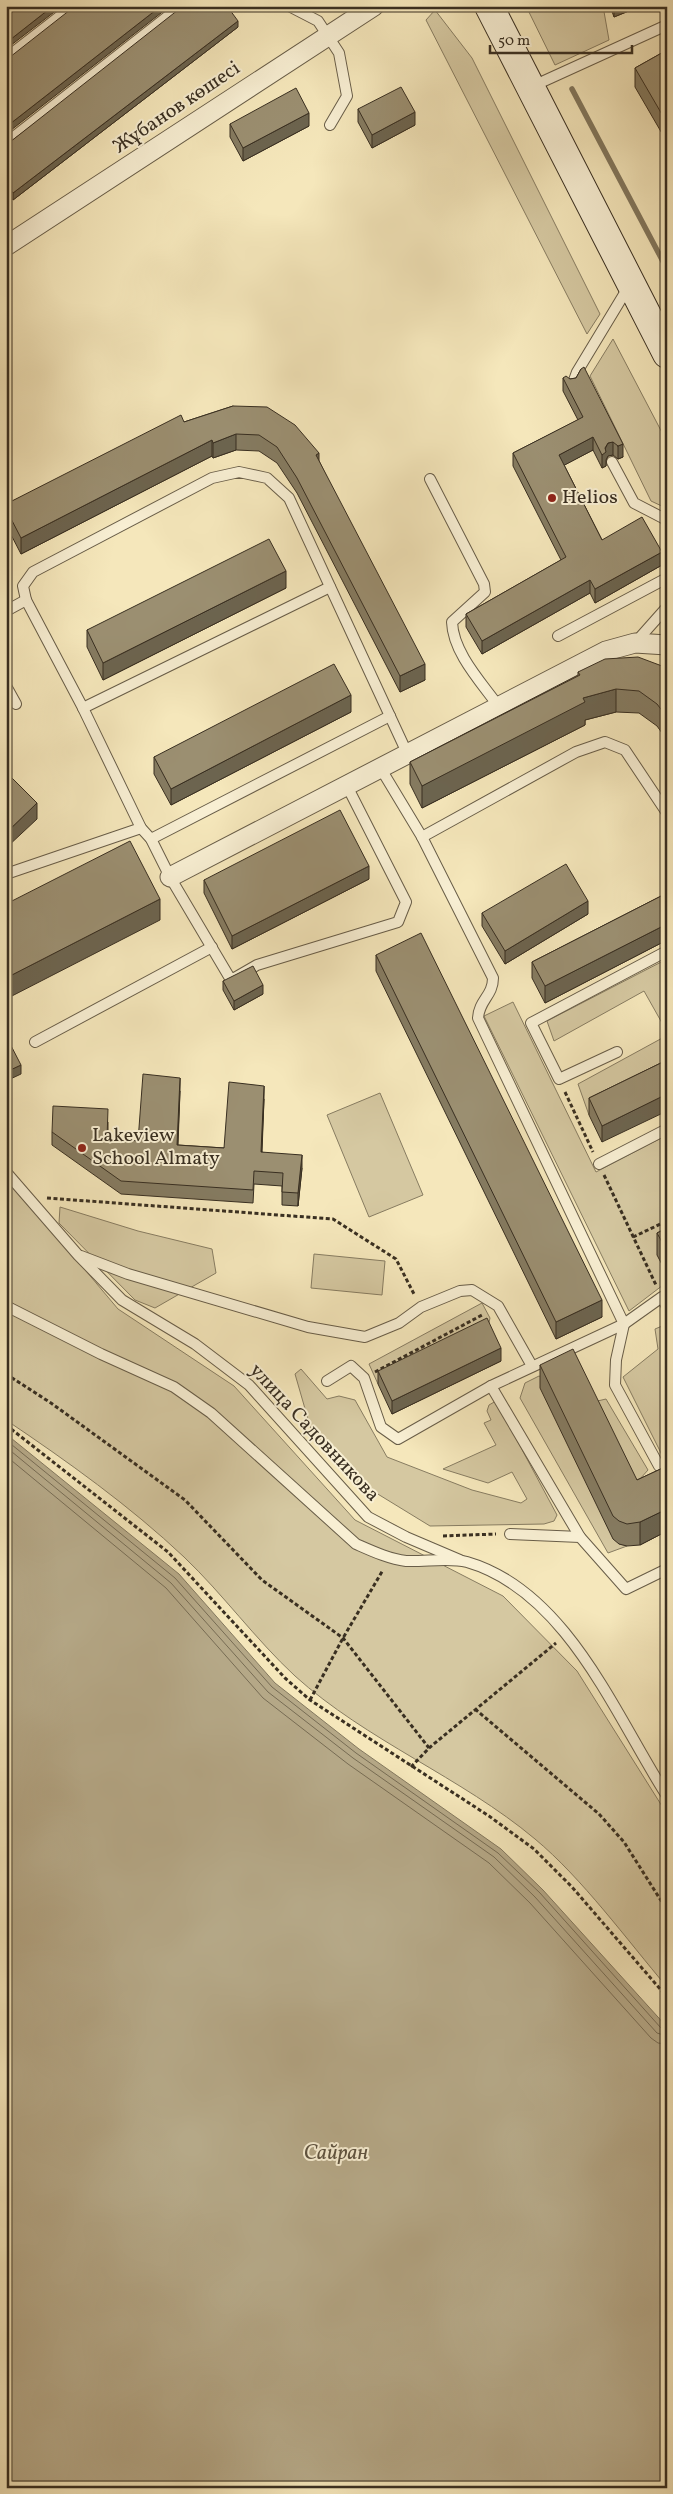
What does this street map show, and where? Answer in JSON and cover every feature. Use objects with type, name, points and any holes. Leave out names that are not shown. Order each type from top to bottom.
[{"type":"main road","points":[[489,6],[667,354]]},
{"type":"street","name":"Жұбанов көшесі","points":[[6,246],[52,219],[327,35],[374,6]]},
{"type":"street","points":[[170,877],[606,651],[635,643],[667,645]]},
{"type":"lane","points":[[6,58],[73,6]]},
{"type":"lane","points":[[6,143],[181,6]]},
{"type":"lane","points":[[289,6],[318,21],[339,53],[347,96],[330,125]]},
{"type":"lane","points":[[532,87],[667,25]]},
{"type":"lane","points":[[572,386],[577,372],[630,283]]},
{"type":"lane","points":[[612,462],[634,503],[666,520]]},
{"type":"lane","points":[[347,786],[406,902],[398,922],[256,965],[231,980],[170,877],[151,839],[141,828],[83,708],[26,600],[23,586],[33,572],[212,478],[239,472],[268,478],[289,498],[408,755]]},
{"type":"lane","points":[[430,479],[484,584],[485,592],[452,622],[452,632],[461,652],[499,707]]},
{"type":"lane","points":[[558,636],[667,578]]},
{"type":"lane","points":[[83,708],[330,587]]},
{"type":"lane","points":[[6,611],[26,600]]},
{"type":"lane","points":[[635,643],[667,607]]},
{"type":"lane","points":[[6,686],[16,704]]},
{"type":"lane","points":[[151,839],[390,716]]},
{"type":"lane","points":[[422,837],[576,752],[605,742],[625,750],[667,813]]},
{"type":"lane","points":[[381,769],[422,837],[493,978],[493,990],[479,1007],[478,1018],[624,1324],[616,1360],[615,1384],[659,1466],[667,1462]]},
{"type":"lane","points":[[6,874],[141,828]]},
{"type":"lane","points":[[35,1042],[212,947]]},
{"type":"lane","points":[[617,1052],[559,1079],[531,1023],[667,951]]},
{"type":"lane","points":[[599,1164],[667,1129]]},
{"type":"lane","name":"улица Садовникова","points":[[6,1172],[29,1196],[78,1255],[122,1300],[195,1344],[249,1385],[368,1517],[406,1537],[509,1580],[550,1613],[585,1658],[667,1796]]},
{"type":"lane","points":[[78,1255],[128,1274],[308,1327],[365,1337],[398,1323],[421,1308],[460,1291],[472,1290],[498,1306],[532,1366]]},
{"type":"lane","points":[[327,1381],[351,1366],[364,1378],[381,1427],[398,1439],[491,1386],[624,1324],[664,1296],[667,1307]]},
{"type":"lane","points":[[6,1306],[102,1354],[174,1387],[211,1413],[356,1544],[404,1560],[465,1562]]},
{"type":"lane","points":[[491,1386],[580,1537],[626,1589],[666,1572]]},
{"type":"lane","points":[[510,1534],[580,1537]]},
{"type":"path","points":[[559,1079],[664,1296]]},
{"type":"path","points":[[29,1196],[333,1219],[396,1259],[421,1308]]},
{"type":"path","points":[[634,1237],[667,1221]]},
{"type":"path","points":[[364,1378],[498,1306]]},
{"type":"path","points":[[6,1374],[51,1403],[185,1500],[262,1580],[343,1638],[429,1748]]},
{"type":"path","points":[[6,1425],[168,1552],[279,1672],[310,1700],[411,1768],[489,1816],[534,1849],[572,1887],[667,1997]]},
{"type":"path","points":[[406,1537],[510,1534]]},
{"type":"path","points":[[310,1700],[343,1638],[391,1557]]},
{"type":"path","points":[[411,1768],[429,1748],[566,1634]]},
{"type":"path","points":[[475,1710],[599,1814],[624,1842],[667,1910]]},
{"type":"shaded area","points":[[526,6],[603,6],[609,40],[555,65]]},
{"type":"shaded area","points":[[435,10],[472,58],[600,314],[587,334],[426,20]]},
{"type":"shaded area","points":[[613,339],[667,442],[666,508],[651,501],[590,376]]},
{"type":"shaded area","points":[[667,959],[667,1077],[589,1115],[578,1084],[666,1036],[666,1030],[644,991],[554,1041],[547,1021]]},
{"type":"shaded area","points":[[513,1002],[596,1172],[667,1135],[667,1282],[629,1311],[484,1016]]},
{"type":"shaded area","points":[[380,1093],[423,1195],[369,1217],[327,1115]]},
{"type":"shaded area","points":[[6,1176],[118,1309],[234,1386],[355,1520],[503,1596],[577,1671],[667,1814],[667,1987],[604,1910],[570,1872],[535,1839],[476,1797],[383,1740],[323,1699],[280,1662],[198,1571],[163,1538],[98,1485],[6,1420]]},
{"type":"shaded area","points":[[60,1207],[138,1231],[212,1249],[216,1273],[155,1308],[135,1300],[59,1223]]},
{"type":"shaded area","points":[[314,1254],[385,1261],[382,1295],[311,1288]]},
{"type":"shaded area","points":[[482,1303],[490,1318],[487,1331],[378,1384],[369,1364]]},
{"type":"shaded area","points":[[667,1324],[667,1453],[662,1455],[623,1377],[658,1349],[655,1329]]},
{"type":"shaded area","points":[[301,1369],[327,1399],[339,1396],[355,1400],[387,1457],[472,1490],[521,1503],[527,1499],[512,1472],[488,1483],[443,1469],[496,1445],[484,1423],[491,1420],[487,1411],[489,1405],[496,1401],[557,1515],[554,1521],[544,1524],[430,1526],[350,1477],[312,1433],[295,1374]]},
{"type":"shaded area","points":[[539,1376],[550,1380],[619,1544],[627,1546],[608,1553],[520,1398],[525,1383]]},
{"type":"shaded area","points":[[606,1399],[648,1470],[631,1489],[589,1403]]},
{"type":"water","name":"Сайран","points":[[6,1434],[179,1574],[275,1683],[359,1749],[501,1849],[543,1890],[667,2027],[667,2488],[6,2488]]},
{"type":"building","points":[[6,6],[53,6],[6,43]]},
{"type":"building","points":[[75,6],[161,6],[6,127],[6,56],[10,57]]},
{"type":"building","points":[[183,6],[188,6],[189,8],[192,6],[227,6],[238,21],[13,193],[6,184],[6,142],[10,142]]},
{"type":"building","points":[[667,50],[667,123],[635,68]]},
{"type":"building","points":[[401,87],[415,112],[372,135],[358,109]]},
{"type":"building","points":[[296,88],[309,113],[243,148],[230,124]]},
{"type":"building","points":[[584,367],[623,444],[618,446],[613,442],[608,443],[605,448],[606,452],[602,455],[593,437],[559,455],[602,540],[642,517],[662,552],[595,589],[590,580],[482,641],[466,614],[566,557],[513,453],[583,417],[563,378],[566,376],[570,379],[576,378]]},
{"type":"building","points":[[233,406],[267,407],[295,425],[319,453],[316,455],[425,664],[400,676],[297,478],[277,447],[259,435],[236,434],[213,443],[212,440],[21,538],[6,509],[6,504],[181,415],[184,422]]},
{"type":"building","points":[[269,539],[286,571],[103,663],[87,630]]},
{"type":"building","points":[[638,657],[662,666],[667,670],[667,717],[657,704],[639,691],[616,689],[583,698],[585,702],[422,786],[410,762],[580,675],[578,672],[605,659]]},
{"type":"building","points":[[334,664],[351,695],[171,789],[154,757]]},
{"type":"building","points":[[6,772],[37,803],[6,833]]},
{"type":"building","points":[[340,810],[369,866],[232,936],[204,880]]},
{"type":"building","points":[[130,841],[160,899],[6,978],[6,904]]},
{"type":"building","points":[[566,864],[588,901],[505,951],[482,913]]},
{"type":"building","points":[[667,893],[667,924],[545,986],[532,962]]},
{"type":"building","points":[[421,933],[602,1300],[556,1322],[376,955]]},
{"type":"building","points":[[253,966],[263,985],[234,1001],[223,981]]},
{"type":"building","points":[[6,1036],[21,1065],[6,1072]]},
{"type":"building","points":[[667,1060],[667,1094],[602,1126],[589,1098]]},
{"type":"building","name":"Lakeview School Almaty","points":[[143,1074],[180,1078],[177,1145],[224,1148],[229,1082],[264,1086],[261,1152],[302,1155],[298,1193],[282,1192],[283,1173],[254,1171],[253,1190],[121,1181],[52,1132],[53,1106],[108,1109],[107,1138],[138,1141]]},
{"type":"building","points":[[667,1228],[667,1251],[657,1233]]},
{"type":"building","points":[[487,1318],[501,1348],[392,1401],[378,1371]]},
{"type":"building","points":[[573,1349],[637,1480],[667,1466],[667,1509],[640,1522],[627,1524],[613,1516],[540,1365]]},
{"type":"waterway","points":[[572,89],[667,269]]},
{"type":"place","name":"Helios","points":[[552,498]]},
{"type":"place","name":"Lakeview School Almaty","points":[[82,1148]]}]
